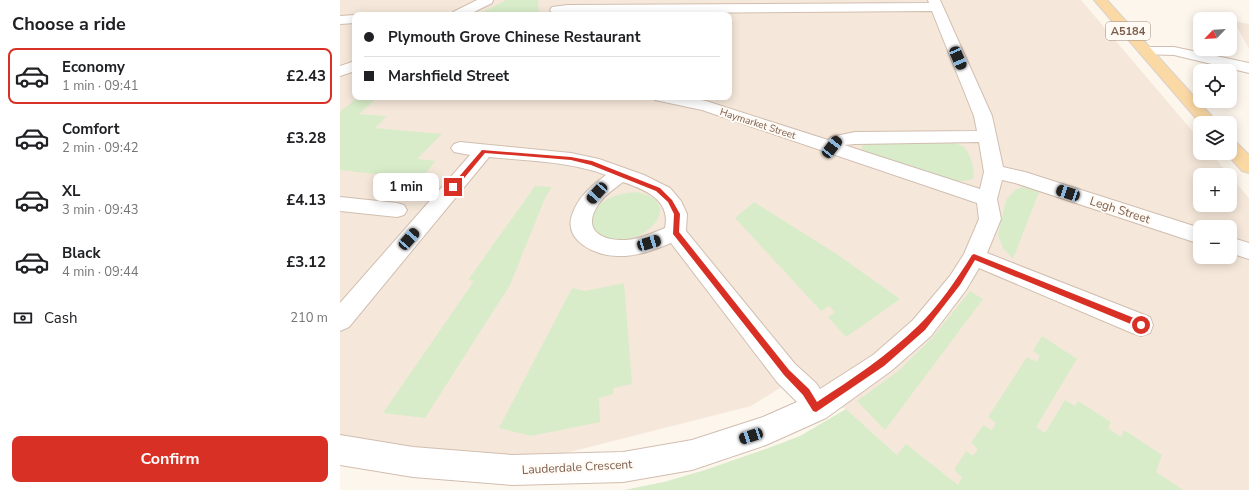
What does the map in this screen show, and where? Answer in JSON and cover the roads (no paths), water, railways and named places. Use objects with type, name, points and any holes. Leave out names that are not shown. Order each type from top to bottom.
[{"type":"main road","name":"A5184","points":[[1100,0],[1203,116]]},
{"type":"main road","points":[[1237,154],[1249,167]]},
{"type":"street","points":[[464,12],[487,0]]},
{"type":"street","points":[[556,8],[568,9],[758,4],[936,4]]},
{"type":"street","name":"Lauderdale Crescent","points":[[340,450],[413,462],[512,470],[623,467],[692,455],[766,431],[816,408],[882,363],[922,328],[958,283],[974,257],[990,219],[987,199],[994,172],[983,116],[936,4]]},
{"type":"street","points":[[340,20],[352,19]]},
{"type":"street","points":[[1146,51],[1174,51],[1249,68]]},
{"type":"street","points":[[340,71],[352,67]]},
{"type":"street","name":"Haymarket Street","points":[[676,100],[706,106],[987,199]]},
{"type":"street","points":[[832,147],[837,141],[854,138],[988,136]]},
{"type":"street","points":[[460,148],[571,159],[592,163],[658,189],[670,201],[677,214],[675,233],[786,373],[806,392],[816,408]]},
{"type":"street","points":[[340,320],[484,151]]},
{"type":"street","name":"Legh Street","points":[[994,172],[1018,177],[1193,234]]},
{"type":"street","points":[[621,174],[597,193],[587,204],[581,219],[581,228],[587,238],[598,246],[627,248],[657,240],[675,233]]},
{"type":"street","points":[[340,204],[397,210]]},
{"type":"street","points":[[1237,247],[1249,251]]},
{"type":"street","points":[[974,257],[1141,325]]}]
